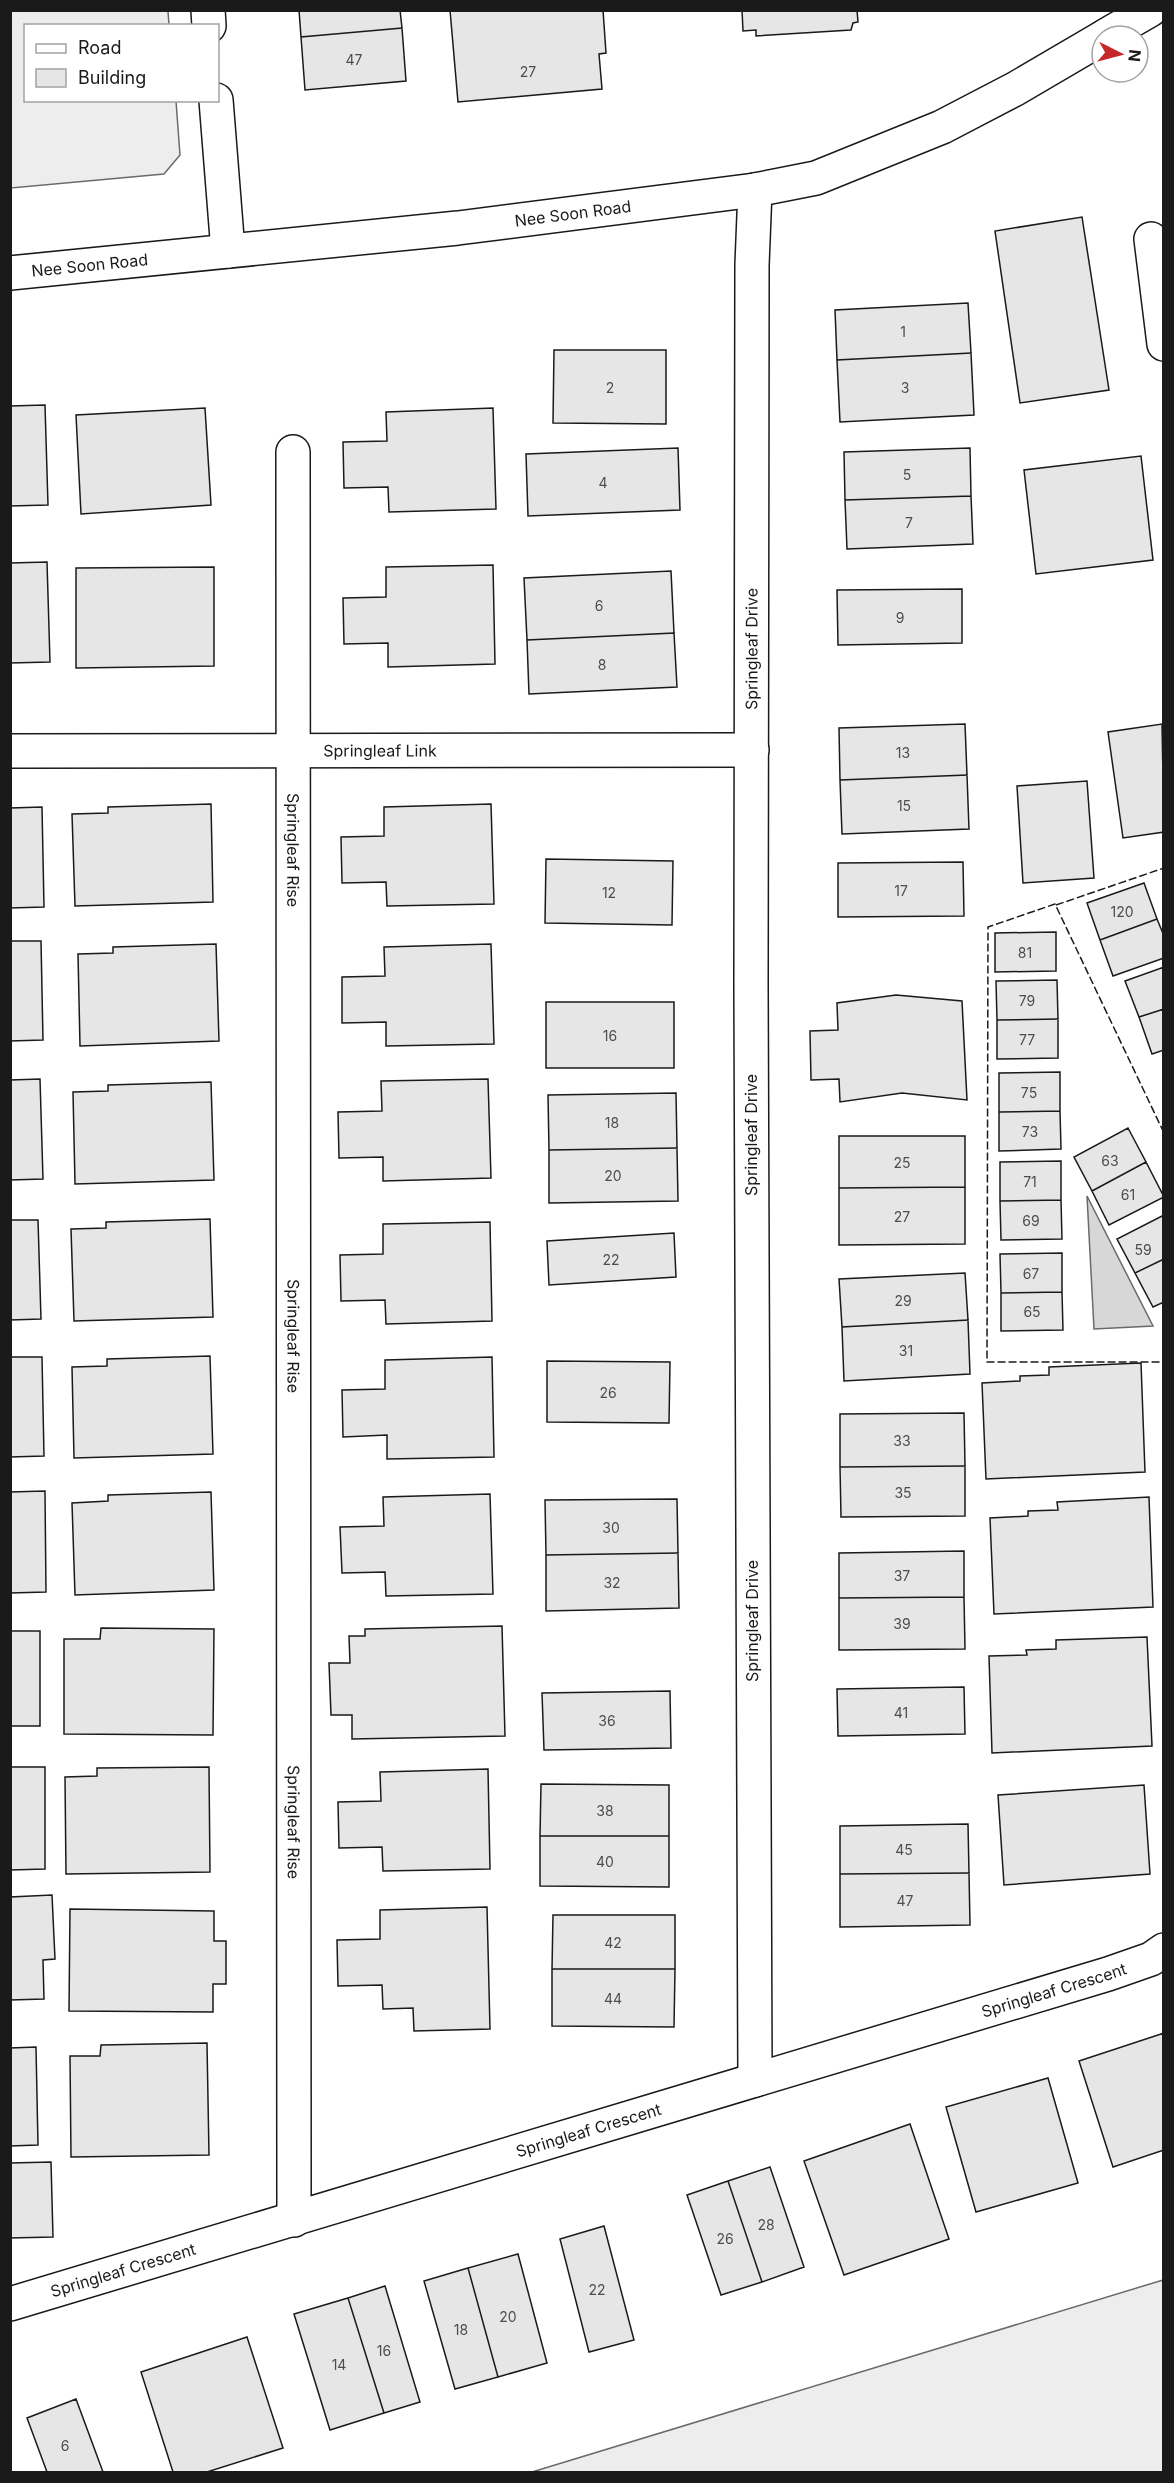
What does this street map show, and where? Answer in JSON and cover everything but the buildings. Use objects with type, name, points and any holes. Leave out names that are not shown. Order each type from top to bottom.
[{"type":"street","name":"Nee Soon Road","points":[[1126,24],[1150,10]]},
{"type":"street","name":"Nee Soon Road","points":[[10,273],[458,228],[755,190],[816,178],[942,127],[1015,89],[1090,45]]},
{"type":"street","points":[[216,102],[228,251]]},
{"type":"street","name":"Springleaf Drive","points":[[755,190],[752,265],[755,2080]]},
{"type":"street","points":[[1151,240],[1164,344]]},
{"type":"street","name":"Springleaf Rise","points":[[293,453],[294,2220]]},
{"type":"street","name":"Springleaf Link","points":[[10,751],[752,750]]},
{"type":"street","name":"Springleaf Crescent","points":[[10,2304],[1108,1974],[1151,1959],[1164,1950]]},
{"type":"shaded area","points":[[11,10],[168,11],[169,24],[24,24],[24,102],[176,102],[180,155],[164,174],[11,188]]},
{"type":"shaded area","points":[[1087,1196],[1153,1326],[1094,1329]]},
{"type":"shaded area","points":[[1163,2280],[1163,2472],[532,2472]]},
{"type":"fence","points":[[1056,905],[1164,868]]},
{"type":"fence","points":[[1164,1133],[1055,904],[988,927],[987,1362],[1164,1362]]}]
